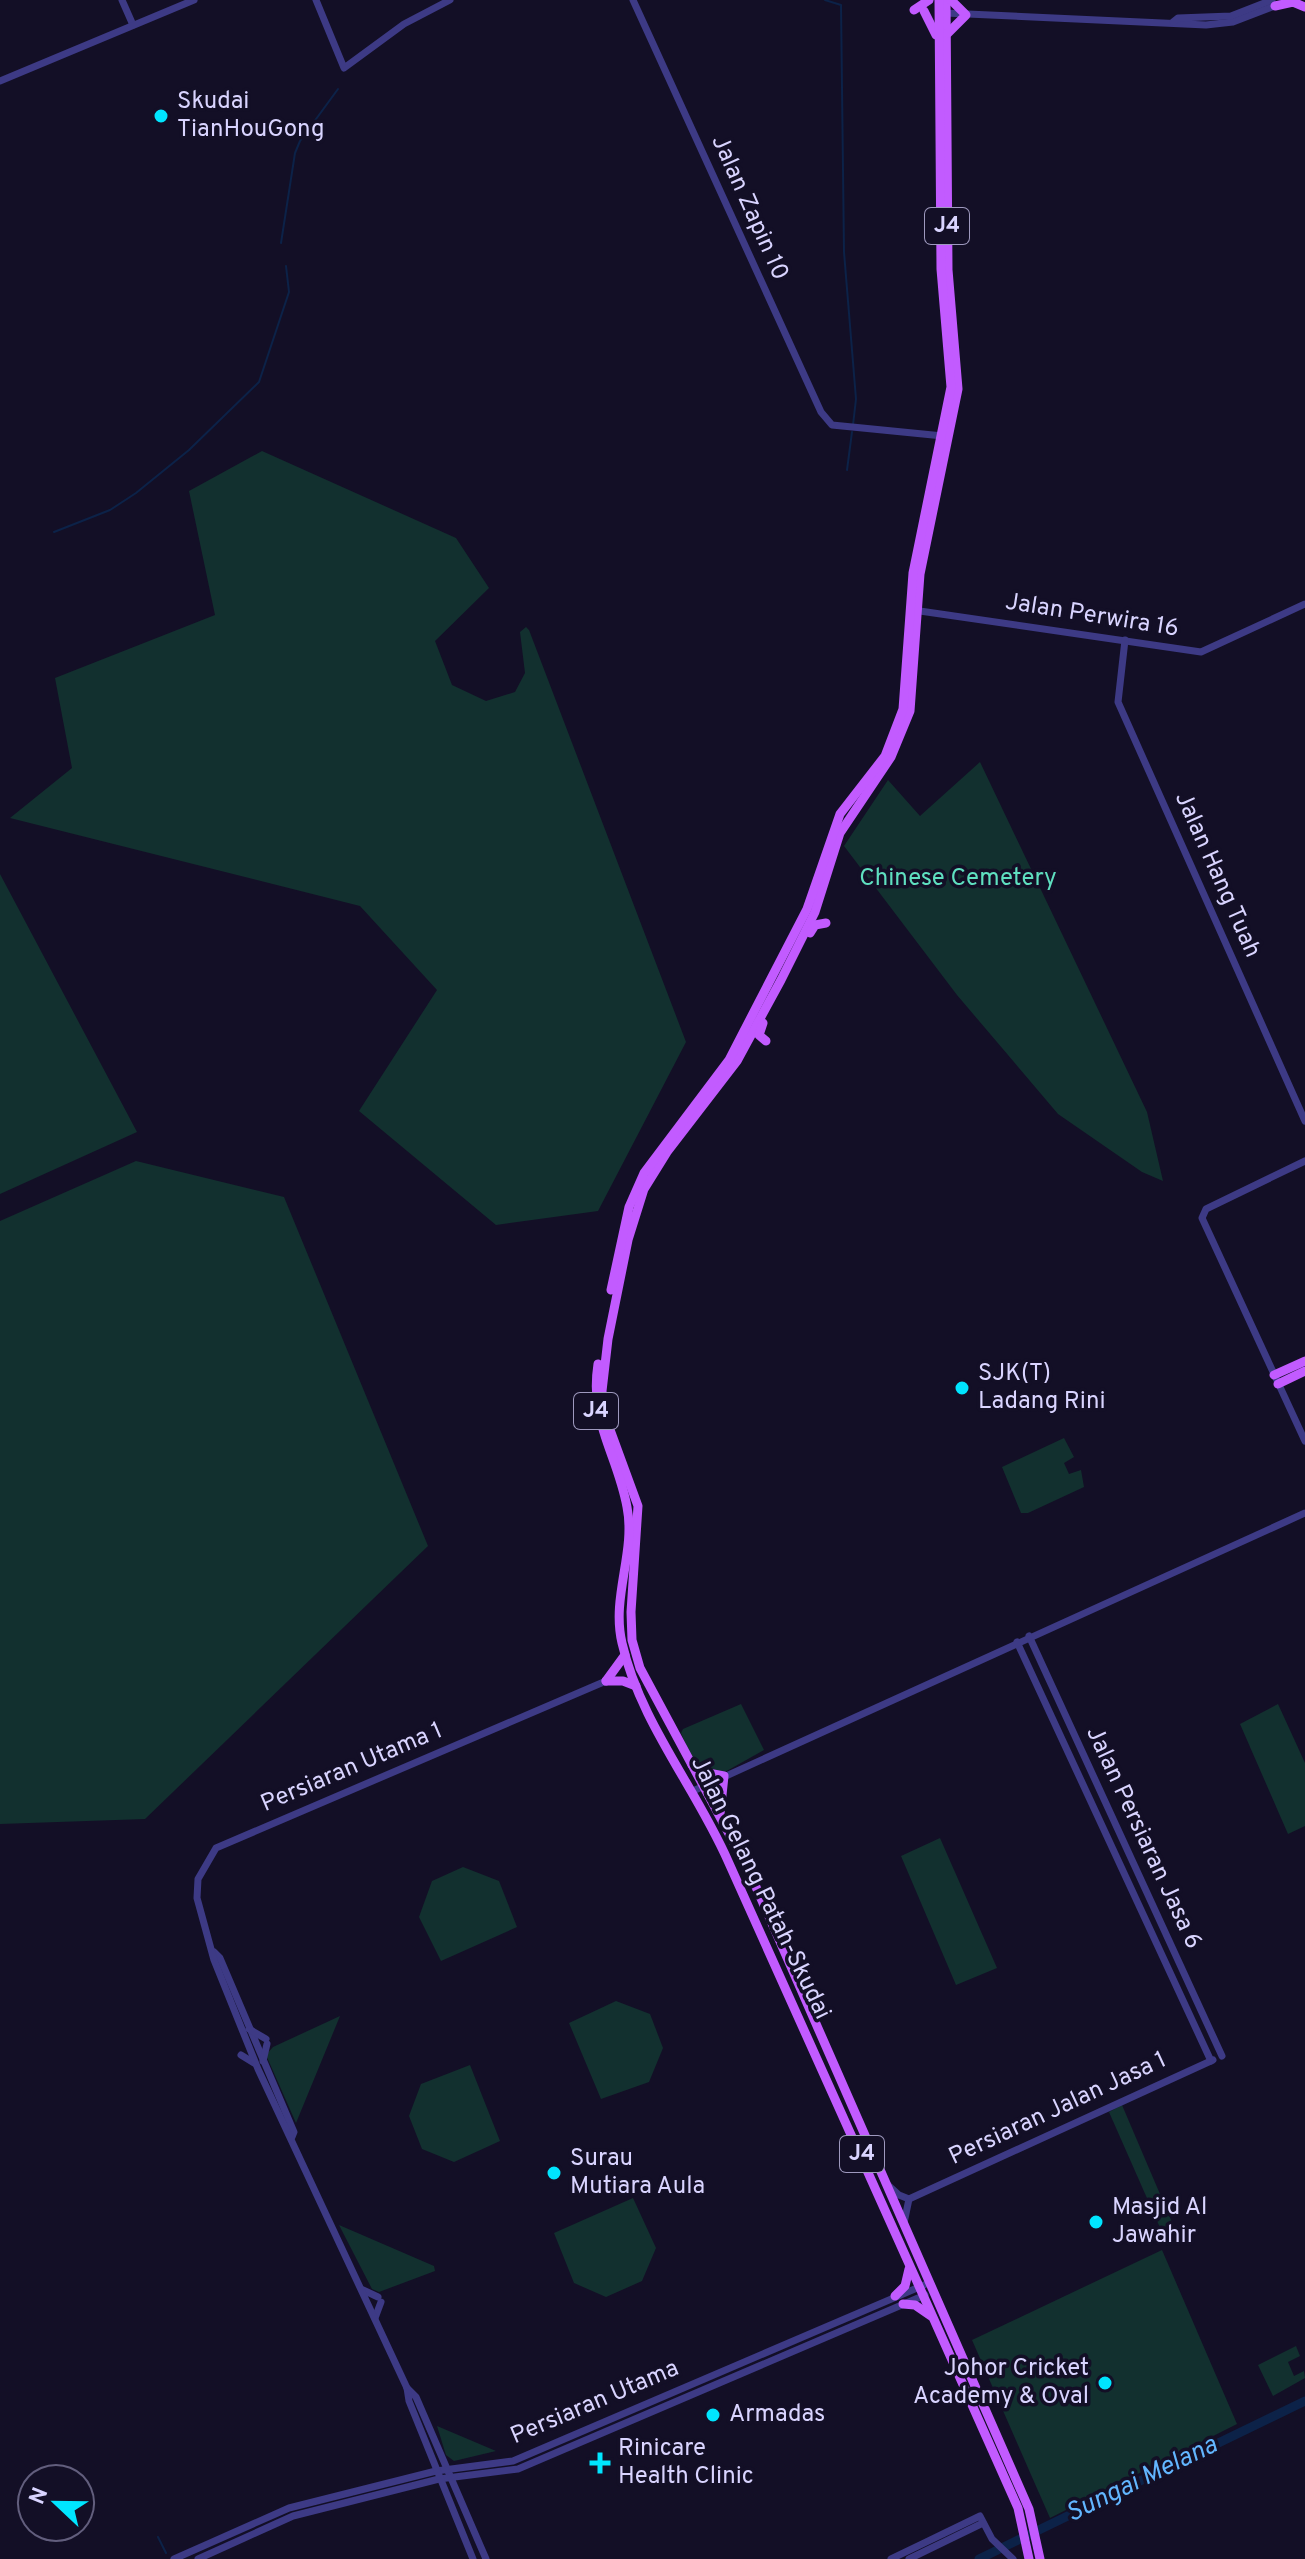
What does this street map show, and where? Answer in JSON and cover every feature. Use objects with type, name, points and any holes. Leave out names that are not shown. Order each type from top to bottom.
[{"type":"main road","points":[[929,0],[919,11],[942,41],[950,28],[966,15],[949,0]]},
{"type":"main road","name":"J4","points":[[649,1172],[661,1148],[729,1060],[807,909],[840,814],[872,776],[895,734],[903,709],[922,561],[958,368],[948,270],[942,13],[939,0]]},
{"type":"main road","name":"J4","points":[[942,13],[949,0]]},
{"type":"main road","points":[[1274,3],[1293,2],[1305,7]]},
{"type":"main road","name":"J4","points":[[649,1172],[737,1061],[793,959],[847,820],[878,778],[903,735],[910,711],[915,610]]},
{"type":"main road","points":[[793,959],[815,925],[827,921],[821,910],[823,887]]},
{"type":"main road","points":[[766,1041],[759,1033],[776,990]]},
{"type":"main road","name":"Jalan Gelang Patah-Skudai","points":[[649,1172],[631,1203],[601,1345],[594,1397],[604,1442],[628,1509],[629,1531],[619,1612],[625,1655],[636,1686],[698,1789],[720,1817],[767,1912],[933,2286],[1034,2526],[1040,2559]]},
{"type":"main road","name":"Jalan Gelang Patah-Skudai","points":[[649,1172],[628,1240],[608,1339],[602,1401],[638,1506],[639,1532],[631,1586],[635,1655],[690,1763],[698,1789],[754,1919],[1018,2508],[1029,2559]]},
{"type":"main road","points":[[1276,1380],[1305,1361]]},
{"type":"main road","points":[[1276,1380],[1305,1371]]},
{"type":"main road","points":[[606,1681],[625,1655]]},
{"type":"main road","points":[[606,1681],[623,1681],[636,1686]]},
{"type":"main road","points":[[690,1763],[703,1772],[724,1776],[720,1817]]},
{"type":"main road","points":[[754,1919],[750,1891],[767,1912]]},
{"type":"main road","points":[[895,2296],[909,2277],[908,2259]]},
{"type":"main road","points":[[903,2304],[915,2305],[934,2318]]},
{"type":"street","points":[[122,0],[133,25]]},
{"type":"street","points":[[0,81],[194,0]]},
{"type":"street","points":[[316,0],[344,68],[404,24],[450,0]]},
{"type":"street","name":"Jalan Zapin 10","points":[[633,0],[821,412],[832,425],[945,436]]},
{"type":"street","points":[[942,13],[1206,25],[1233,22],[1274,3],[1288,0]]},
{"type":"street","name":"Jalan Perwira 16","points":[[915,610],[1201,652],[1305,604]]},
{"type":"street","name":"Jalan Hang Tuah","points":[[1125,640],[1118,702],[1305,1121]]},
{"type":"street","points":[[1305,1161],[1206,1209],[1202,1218],[1305,1441]]},
{"type":"street","points":[[698,1789],[1305,1513]]},
{"type":"street","name":"Jalan Persiaran Jasa 6","points":[[1029,1636],[1222,2056]]},
{"type":"street","name":"Jalan Persiaran Jasa 6","points":[[1017,1642],[1211,2061]]},
{"type":"street","name":"Persiaran Utama 1","points":[[473,2559],[421,2434],[407,2388],[245,2029],[220,1958],[214,1952],[197,1898],[198,1879],[216,1848],[606,1681]]},
{"type":"street","points":[[245,2029],[266,2041],[260,2066],[240,2053],[245,2029]]},
{"type":"street","name":"Persiaran Jalan Jasa 1","points":[[909,2199],[1222,2056]]},
{"type":"street","points":[[887,2183],[899,2195],[909,2199],[904,2224]]},
{"type":"street","name":"Persiaran Utama","points":[[449,2473],[476,2475],[518,2469],[903,2304],[933,2286]]},
{"type":"street","points":[[361,2289],[380,2299],[375,2320]]},
{"type":"street","name":"Persiaran Utama","points":[[174,2559],[289,2508],[408,2479],[513,2461],[895,2296],[922,2291]]},
{"type":"street","name":"Persiaran Utama 1","points":[[407,2388],[416,2397],[486,2559]]},
{"type":"street","points":[[408,2479],[428,2464],[421,2434]]},
{"type":"street","name":"Persiaran Utama","points":[[198,2559],[293,2516],[437,2475]]},
{"type":"street","points":[[458,2495],[461,2485],[476,2475]]},
{"type":"street","points":[[982,2519],[992,2539],[1012,2558]]},
{"type":"street","points":[[891,2559],[982,2519]]},
{"type":"street","points":[[909,2559],[982,2519]]},
{"type":"green space","points":[[262,451],[456,538],[489,588],[435,641],[452,685],[486,701],[515,692],[525,673],[520,632],[526,627],[529,630],[686,1042],[598,1211],[496,1225],[359,1111],[437,990],[360,906],[10,818],[72,768],[55,678],[215,615],[189,491]]},
{"type":"green space","name":"Chinese Cemetery","points":[[980,762],[1147,1112],[1163,1181],[1142,1172],[1058,1114],[957,995],[844,846],[888,780],[920,816]]},
{"type":"green space","points":[[0,874],[137,1132],[0,1194]]},
{"type":"green space","points":[[136,1161],[284,1197],[428,1546],[145,1819],[0,1824],[0,1221]]},
{"type":"green space","points":[[1064,1438],[1074,1457],[1064,1463],[1069,1474],[1081,1470],[1084,1487],[1028,1513],[1021,1513],[1002,1467]]},
{"type":"green space","points":[[741,1704],[764,1750],[723,1773],[693,1761],[681,1733],[683,1729]]},
{"type":"green space","points":[[1278,1704],[1305,1763],[1305,1826],[1288,1834],[1240,1724]]},
{"type":"green space","points":[[940,1838],[997,1968],[956,1985],[901,1856]]},
{"type":"green space","points":[[463,1867],[499,1881],[517,1927],[441,1961],[419,1917],[432,1881]]},
{"type":"green space","points":[[616,2001],[650,2014],[663,2048],[649,2082],[601,2099],[569,2023]]},
{"type":"green space","points":[[340,2016],[296,2123],[266,2055],[273,2047]]},
{"type":"green space","points":[[470,2065],[500,2141],[454,2162],[422,2149],[409,2116],[421,2084]]},
{"type":"green space","points":[[1122,2105],[1177,2234],[1165,2239],[1109,2112]]},
{"type":"green space","points":[[633,2198],[656,2248],[642,2281],[606,2297],[574,2283],[554,2233]]},
{"type":"green space","points":[[339,2225],[434,2266],[435,2271],[379,2292],[372,2289]]},
{"type":"green space","name":"Johor Cricket Academy & Oval","points":[[1162,2250],[1237,2424],[1050,2518],[972,2340]]},
{"type":"green space","points":[[1296,2346],[1300,2356],[1288,2362],[1294,2376],[1304,2371],[1305,2378],[1273,2396],[1258,2365]]},
{"type":"green space","points":[[437,2426],[496,2451],[454,2461],[446,2455]]},
{"type":"waterway","points":[[825,0],[841,5],[844,252],[856,399],[853,425]]},
{"type":"waterway","points":[[281,243],[295,153],[300,141],[338,89]]},
{"type":"waterway","points":[[54,532],[110,510],[136,493],[189,450],[259,382],[289,292],[286,266]]},
{"type":"waterway","points":[[847,470],[852,432]]},
{"type":"waterway","name":"Sungai Melana","points":[[979,2559],[1305,2401]]},
{"type":"waterway","points":[[158,2537],[166,2553]]},
{"type":"place","name":"Skudai TianHouGong","points":[[161,116]]},
{"type":"place","name":"SJK(T) Ladang Rini","points":[[962,1388]]},
{"type":"place","name":"Surau Mutiara Aula","points":[[554,2173]]},
{"type":"place","name":"Masjid Al Jawahir","points":[[1096,2222]]},
{"type":"place","name":"Johor Cricket Academy & Oval","points":[[1105,2383]]},
{"type":"place","name":"Armadas","points":[[713,2415]]},
{"type":"place","name":"Rinicare Health Clinic","points":[[600,2463]]}]
